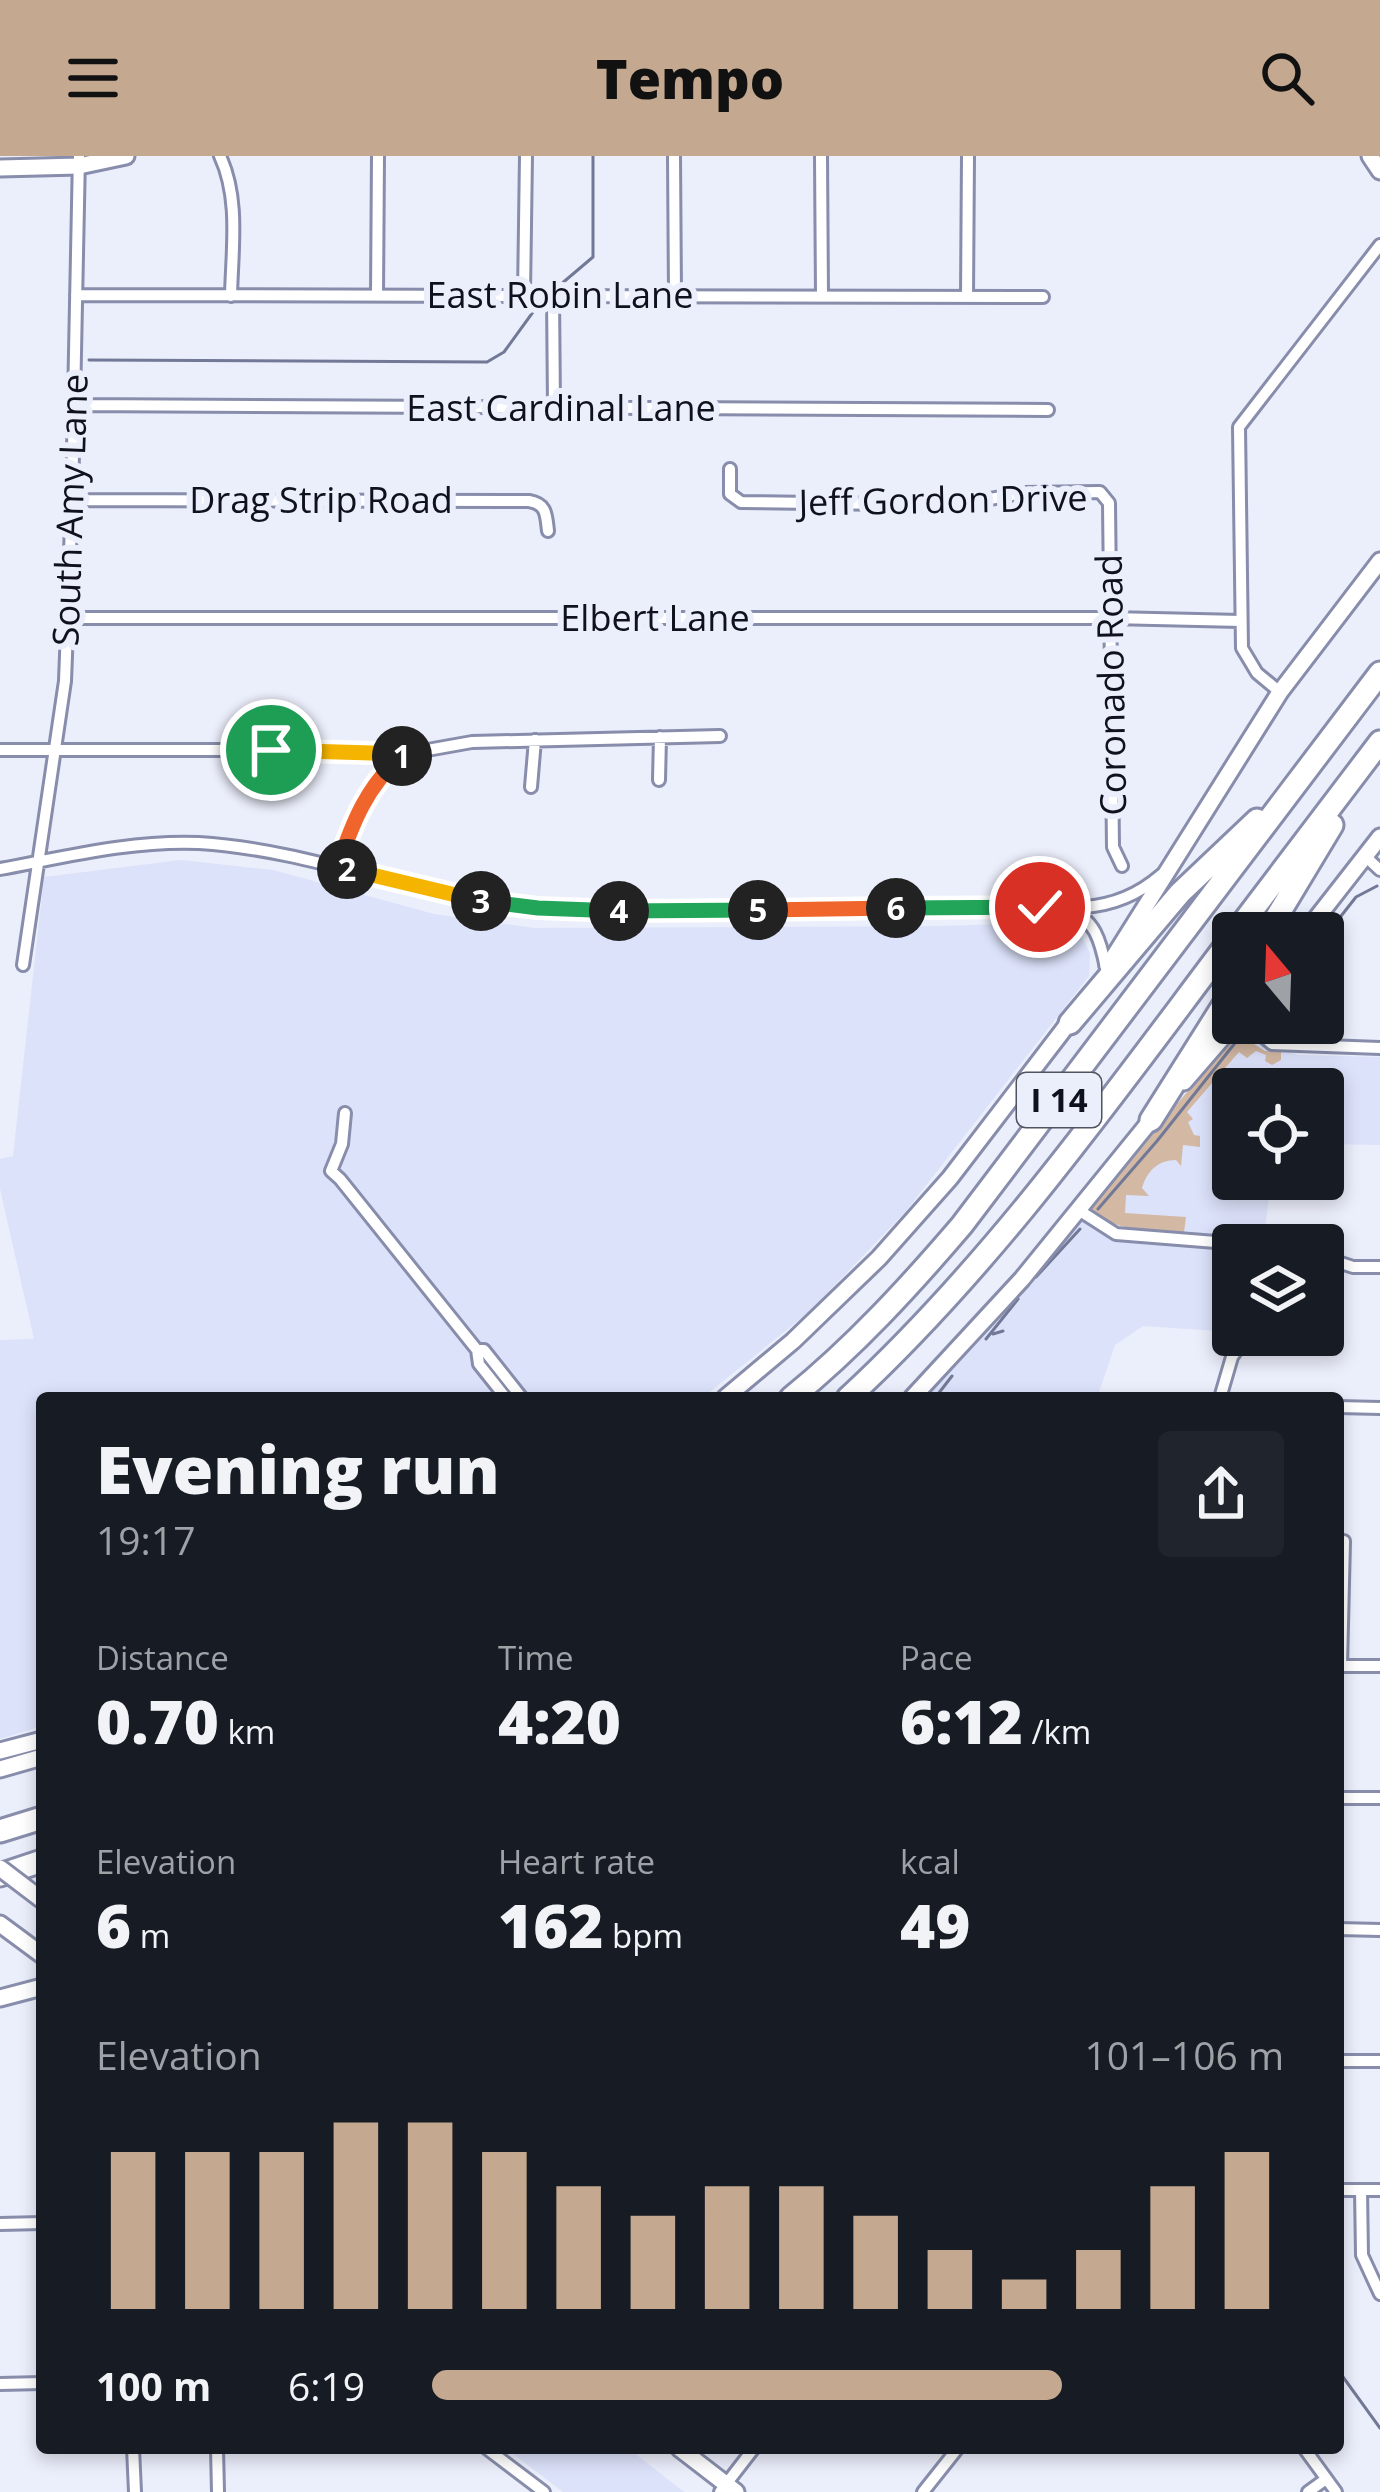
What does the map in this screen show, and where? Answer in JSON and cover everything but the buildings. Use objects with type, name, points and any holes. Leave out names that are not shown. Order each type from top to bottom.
[{"type":"highway","name":"I 14","points":[[798,1392],[852,1344],[962,1225],[1380,673]]},
{"type":"highway","name":"I 14","points":[[1251,912],[1380,742]]},
{"type":"highway","points":[[1070,1023],[1180,893],[1301,778]]},
{"type":"highway","points":[[1280,912],[1338,814],[1351,781]]},
{"type":"highway","name":"I 14","points":[[854,1392],[994,1246],[1212,964]]},
{"type":"highway","points":[[1151,1120],[1212,1023]]},
{"type":"highway","points":[[0,1831],[36,1820]]},
{"type":"highway","points":[[0,1872],[36,1863]]},
{"type":"main road","points":[[0,168],[126,156]]},
{"type":"main road","points":[[1370,156],[1380,171]]},
{"type":"main road","points":[[732,1392],[879,1258],[950,1178],[1070,1023],[1280,692],[1380,561]]},
{"type":"main road","points":[[1322,912],[1380,837]]},
{"type":"main road","points":[[918,1392],[1022,1279],[1217,1044]]},
{"type":"main road","points":[[0,1751],[36,1742]]},
{"type":"main road","points":[[0,1769],[36,1759]]},
{"type":"main road","points":[[0,1872],[36,1896]]},
{"type":"main road","points":[[0,1924],[36,1951]]},
{"type":"main road","points":[[5,1997],[36,1991]]},
{"type":"main road","points":[[686,2454],[727,2490]]},
{"type":"street","points":[[220,156],[233,201],[232,296]]},
{"type":"street","points":[[377,295],[378,156]]},
{"type":"street","points":[[524,294],[526,156]]},
{"type":"street","points":[[674,156],[675,296]]},
{"type":"street","points":[[821,156],[822,296]]},
{"type":"street","points":[[967,297],[968,156]]},
{"type":"street","name":"South Amy Lane","points":[[23,965],[65,680],[79,161]]},
{"type":"street","points":[[1280,692],[1257,673],[1242,648],[1239,427],[1380,245]]},
{"type":"street","name":"East Robin Lane","points":[[76,295],[1043,297]]},
{"type":"street","points":[[553,295],[554,407]]},
{"type":"street","name":"East Cardinal Lane","points":[[74,405],[1048,410]]},
{"type":"street","name":"Jeff Gordon Drive","points":[[730,469],[730,494],[741,502],[957,505],[1023,493],[1100,492],[1108,503]]},
{"type":"street","name":"Drag Strip Road","points":[[72,500],[529,501],[545,508],[548,531]]},
{"type":"street","name":"Coronado Road","points":[[1108,503],[1113,847],[1122,866]]},
{"type":"street","name":"Elbert Lane","points":[[68,618],[1241,621]]},
{"type":"street","points":[[0,750],[405,754],[472,742],[720,736]]},
{"type":"street","points":[[659,780],[660,737]]},
{"type":"street","points":[[531,787],[535,740]]},
{"type":"street","points":[[338,866],[354,817],[384,771],[405,754]]},
{"type":"street","points":[[0,869],[136,846],[197,843],[251,848],[464,898],[578,911],[1102,906],[1142,891],[1168,869]]},
{"type":"street","points":[[1365,856],[1380,870]]},
{"type":"street","points":[[1058,908],[1078,913],[1090,924],[1100,938],[1106,968]]},
{"type":"street","points":[[1272,1044],[1380,1048]]},
{"type":"street","points":[[345,1113],[342,1144],[331,1171],[477,1350],[479,1364],[501,1392]]},
{"type":"street","points":[[1077,1209],[1116,1234],[1212,1242]]},
{"type":"street","points":[[1344,1264],[1380,1267]]},
{"type":"street","points":[[477,1350],[484,1350],[517,1392]]},
{"type":"street","points":[[1221,1392],[1235,1356]]},
{"type":"street","points":[[1344,1407],[1380,1408]]},
{"type":"street","points":[[1344,1666],[1380,1666]]},
{"type":"street","points":[[1344,1798],[1380,1798]]},
{"type":"street","points":[[1344,1929],[1380,1930]]},
{"type":"street","points":[[1344,2061],[1380,2061]]},
{"type":"street","points":[[1344,2190],[1380,2190]]},
{"type":"street","points":[[1361,2190],[1362,2255],[1380,2294]]},
{"type":"street","points":[[0,2224],[36,2223]]},
{"type":"street","points":[[0,2384],[36,2384]]},
{"type":"street","points":[[133,2454],[135,2492]]},
{"type":"street","points":[[217,2454],[218,2492]]},
{"type":"street","points":[[494,2454],[544,2492]]},
{"type":"street","points":[[727,2490],[750,2454]]},
{"type":"street","points":[[923,2492],[953,2454]]},
{"type":"street","points":[[1308,2454],[1336,2492]]},
{"type":"street","points":[[1309,2492],[1326,2479]]},
{"type":"shaded area","points":[[181,860],[273,870],[434,914],[534,928],[1058,922],[1081,935],[1090,953],[1089,976],[906,1211],[809,1312],[709,1392],[36,1392],[36,1728],[0,1739],[0,1340],[34,1339],[0,1189],[0,1159],[13,1156],[44,877]]},
{"type":"shaded area","points":[[1228,1044],[1268,1044],[1298,1055],[1380,1057],[1380,1145],[1344,1144],[1344,1068],[1212,1068],[1212,1200],[1268,1200],[1266,1224],[1212,1224],[1212,1331],[1143,1326],[1115,1345],[1099,1392],[927,1392]]},
{"type":"shaded area","points":[[1228,1044],[1254,1044],[1265,1051],[1281,1052],[1281,1060],[1272,1065],[1256,1051],[1247,1058],[1239,1052],[1225,1068],[1212,1068],[1212,1083],[1187,1112],[1193,1119],[1188,1122],[1194,1135],[1200,1136],[1200,1147],[1183,1145],[1181,1166],[1176,1160],[1154,1168],[1142,1188],[1149,1196],[1126,1195],[1125,1213],[1186,1217],[1184,1232],[1109,1222],[1089,1208]]},
{"type":"shaded area","points":[[513,2454],[636,2454],[684,2492],[563,2492]]},
{"type":"waterway","points":[[560,285],[593,257],[593,156]]},
{"type":"waterway","points":[[89,360],[487,362],[504,352],[541,301]]},
{"type":"waterway","points":[[1344,912],[1356,897],[1377,886]]},
{"type":"waterway","points":[[1098,1209],[1234,1044]]},
{"type":"waterway","points":[[1036,1277],[1080,1229]]},
{"type":"waterway","points":[[986,1339],[1018,1299]]},
{"type":"waterway","points":[[993,1334],[1003,1331]]},
{"type":"waterway","points":[[940,1392],[952,1376]]},
{"type":"waterway","points":[[1344,2378],[1380,2428]]},
{"type":"route","points":[[271,750],[405,754],[384,771],[354,817],[338,866],[464,898],[578,911],[1040,907]]}]
